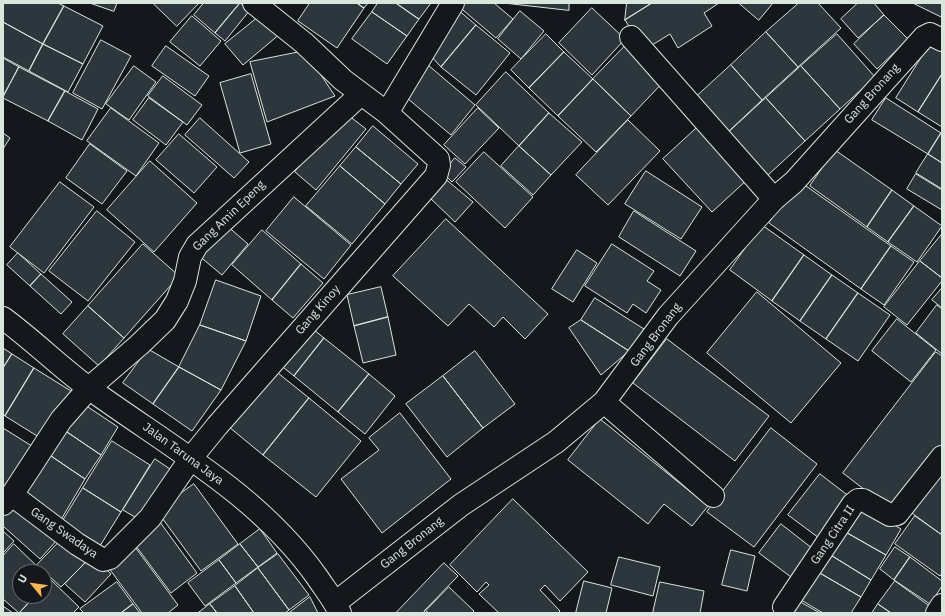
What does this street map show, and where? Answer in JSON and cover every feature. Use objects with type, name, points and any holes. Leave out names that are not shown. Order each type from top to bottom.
[{"type":"street","points":[[254,3],[304,43],[343,80],[387,113],[453,3]]},
{"type":"street","name":"Gang Bronang","points":[[337,608],[461,505],[556,442],[604,402],[668,316],[774,199],[794,182],[924,37],[930,34],[942,40]]},
{"type":"street","points":[[631,37],[774,199]]},
{"type":"street","name":"Gang Amin Epeng","points":[[7,500],[61,420],[89,388],[140,345],[165,320],[177,301],[185,281],[191,254],[197,245],[361,94]]},
{"type":"street","name":"Gang Kinoy","points":[[191,458],[217,426],[436,176],[439,165],[438,159],[387,113]]},
{"type":"street","name":"Jalan Taruna Jaya","points":[[3,318],[89,388],[191,458],[246,501],[277,529],[306,562],[337,608]]},
{"type":"street","points":[[604,402],[713,496]]},
{"type":"street","name":"Gang Citra II","points":[[784,607],[853,504],[858,500],[863,500],[890,515],[897,514],[942,457]]},
{"type":"street","name":"Gang Swadaya","points":[[7,500],[105,561],[110,558],[150,518],[191,458]]},
{"type":"street","points":[[937,613],[942,605]]},
{"type":"building","points":[[3,3],[58,3],[64,6],[43,44],[3,22]]},
{"type":"building","points":[[90,3],[117,3],[114,11]]},
{"type":"building","points":[[153,3],[199,3],[177,26]]},
{"type":"building","points":[[204,3],[240,3],[215,33],[194,15]]},
{"type":"building","points":[[240,3],[250,10],[225,41],[215,33]]},
{"type":"building","points":[[310,3],[357,3],[364,8],[337,48],[298,21]]},
{"type":"building","points":[[357,3],[368,3],[364,8]]},
{"type":"building","points":[[378,3],[396,3],[419,19],[407,36],[372,12]]},
{"type":"building","points":[[396,3],[431,3],[419,19]]},
{"type":"building","points":[[458,3],[494,3],[513,19],[496,38],[457,5]]},
{"type":"building","points":[[504,3],[569,3],[569,10]]},
{"type":"building","points":[[627,3],[652,3],[625,20]]},
{"type":"building","points":[[652,3],[719,3],[704,13],[712,26],[678,48],[670,34],[644,50],[625,20]]},
{"type":"building","points":[[739,3],[773,3],[759,20]]},
{"type":"building","points":[[799,3],[818,3],[841,28],[798,67],[766,32]]},
{"type":"building","points":[[858,3],[874,3],[884,15],[858,38],[841,19]]},
{"type":"building","points":[[913,3],[942,3],[942,17]]},
{"type":"building","points":[[64,6],[103,26],[83,64],[43,44]]},
{"type":"building","points":[[592,8],[625,39],[592,75],[559,43]]},
{"type":"building","points":[[457,9],[476,25],[441,67],[429,54]]},
{"type":"building","points":[[520,11],[544,31],[521,59],[498,39]]},
{"type":"building","points":[[372,12],[407,36],[387,64],[352,39]]},
{"type":"building","points":[[261,15],[281,33],[243,65],[225,44]]},
{"type":"building","points":[[884,15],[908,39],[877,69],[854,44]]},
{"type":"building","points":[[192,16],[221,41],[200,66],[170,42]]},
{"type":"building","points":[[3,22],[43,44],[29,71],[3,57]]},
{"type":"building","points":[[476,25],[510,53],[476,95],[441,67]]},
{"type":"building","points":[[766,32],[798,67],[762,100],[731,65]]},
{"type":"building","points":[[546,34],[564,52],[529,88],[511,70]]},
{"type":"building","points":[[837,34],[875,77],[840,109],[801,66]]},
{"type":"building","points":[[101,40],[131,56],[102,109],[73,93]]},
{"type":"building","points":[[629,42],[667,78],[631,116],[593,79]]},
{"type":"building","points":[[43,44],[83,64],[68,92],[29,71]]},
{"type":"building","points":[[930,44],[942,51],[942,74],[918,112],[896,98]]},
{"type":"building","points":[[166,46],[209,76],[195,96],[152,66]]},
{"type":"building","points":[[305,51],[335,96],[267,122],[250,62]]},
{"type":"building","points":[[564,52],[593,79],[558,116],[529,88]]},
{"type":"building","points":[[3,58],[19,67],[3,96]]},
{"type":"building","points":[[428,65],[475,105],[451,135],[407,98]]},
{"type":"building","points":[[731,65],[762,100],[728,132],[696,97]]},
{"type":"building","points":[[134,66],[156,82],[129,120],[106,104]]},
{"type":"building","points":[[801,66],[840,109],[805,141],[766,98]]},
{"type":"building","points":[[19,67],[65,91],[48,121],[3,98]]},
{"type":"building","points":[[506,72],[549,113],[519,146],[476,105]]},
{"type":"building","points":[[251,74],[271,144],[240,153],[220,83]]},
{"type":"building","points":[[942,74],[942,127],[918,112]]},
{"type":"building","points":[[163,76],[202,105],[187,125],[148,96]]},
{"type":"building","points":[[593,79],[631,116],[596,152],[558,116]]},
{"type":"building","points":[[65,91],[98,109],[82,140],[48,121]]},
{"type":"building","points":[[149,98],[183,122],[166,145],[133,120]]},
{"type":"building","points":[[766,98],[805,141],[768,175],[729,132]]},
{"type":"building","points":[[886,98],[941,133],[928,154],[872,120]]},
{"type":"building","points":[[111,108],[159,143],[136,176],[87,141]]},
{"type":"building","points":[[478,108],[499,128],[465,164],[444,145]]},
{"type":"building","points":[[344,112],[366,129],[316,190],[295,172]]},
{"type":"building","points":[[549,113],[582,142],[551,175],[519,146]]},
{"type":"building","points":[[200,118],[249,162],[234,178],[185,135]]},
{"type":"building","points":[[628,120],[660,151],[608,205],[576,175]]},
{"type":"building","points":[[700,125],[749,178],[712,212],[663,159]]},
{"type":"building","points":[[373,126],[418,164],[401,184],[356,147]]},
{"type":"building","points":[[3,133],[10,138],[3,149]]},
{"type":"building","points":[[942,133],[942,163],[928,154]]},
{"type":"building","points":[[179,134],[217,167],[194,193],[156,160]]},
{"type":"building","points":[[90,144],[127,171],[102,204],[66,178]]},
{"type":"building","points":[[519,146],[551,175],[533,195],[501,166]]},
{"type":"building","points":[[356,147],[401,184],[385,204],[340,166]]},
{"type":"building","points":[[835,150],[892,190],[867,227],[810,186]]},
{"type":"building","points":[[484,152],[533,197],[505,228],[456,182]]},
{"type":"building","points":[[928,154],[942,163],[942,189],[916,173]]},
{"type":"building","points":[[455,158],[466,167],[452,182],[443,173]]},
{"type":"building","points":[[150,161],[197,203],[154,252],[107,210]]},
{"type":"building","points":[[340,166],[385,204],[352,244],[306,206]]},
{"type":"building","points":[[646,171],[702,207],[681,239],[625,204]]},
{"type":"building","points":[[916,174],[942,190],[942,210],[907,189]]},
{"type":"building","points":[[443,177],[473,202],[455,222],[428,196]]},
{"type":"building","points":[[799,181],[891,246],[861,289],[769,223]]},
{"type":"building","points":[[60,182],[94,207],[44,273],[10,247]]},
{"type":"building","points":[[892,190],[914,206],[888,242],[867,227]]},
{"type":"building","points":[[294,197],[351,245],[324,279],[266,231]]},
{"type":"building","points":[[914,206],[942,226],[917,262],[888,242]]},
{"type":"building","points":[[97,211],[135,242],[88,301],[49,271]]},
{"type":"building","points":[[634,211],[696,251],[680,276],[619,237]]},
{"type":"building","points":[[446,219],[548,314],[525,339],[503,317],[494,327],[469,304],[448,326],[393,276]]},
{"type":"building","points":[[225,224],[248,244],[222,275],[198,255]]},
{"type":"building","points":[[762,225],[804,255],[772,301],[730,270]]},
{"type":"building","points":[[262,230],[301,264],[272,300],[232,265]]},
{"type":"building","points":[[942,234],[942,278],[920,261]]},
{"type":"building","points":[[143,244],[179,276],[124,338],[88,306]]},
{"type":"building","points":[[612,244],[654,271],[647,281],[661,290],[646,313],[633,304],[627,313],[585,286]]},
{"type":"building","points":[[891,246],[914,262],[884,305],[861,289]]},
{"type":"building","points":[[577,250],[597,263],[573,302],[552,289]]},
{"type":"building","points":[[18,253],[41,274],[30,286],[7,265]]},
{"type":"building","points":[[804,255],[832,275],[800,321],[772,301]]},
{"type":"building","points":[[920,261],[942,278],[942,281],[907,325],[884,307]]},
{"type":"building","points":[[301,264],[323,283],[293,318],[272,300]]},
{"type":"building","points":[[41,274],[72,302],[61,314],[30,286]]},
{"type":"building","points":[[832,275],[858,293],[826,339],[800,321]]},
{"type":"building","points":[[216,280],[261,296],[246,341],[200,325]]},
{"type":"building","points":[[381,287],[388,317],[354,326],[347,295]]},
{"type":"building","points":[[942,288],[942,308],[932,300]]},
{"type":"building","points":[[757,292],[841,363],[791,423],[707,353]]},
{"type":"building","points":[[858,293],[890,315],[858,361],[826,339]]},
{"type":"building","points":[[595,298],[644,329],[629,351],[581,320]]},
{"type":"building","points":[[937,305],[942,309],[942,354],[916,333]]},
{"type":"building","points":[[88,306],[124,338],[99,366],[63,334]]},
{"type":"building","points":[[388,317],[396,355],[363,363],[354,326]]},
{"type":"building","points":[[897,319],[936,350],[911,382],[872,351]]},
{"type":"building","points":[[581,320],[629,351],[601,375],[569,328]]},
{"type":"building","points":[[200,325],[246,341],[221,390],[179,367]]},
{"type":"building","points":[[308,325],[324,338],[294,376],[278,363]]},
{"type":"building","points":[[324,338],[369,374],[338,412],[294,376]]},
{"type":"building","points":[[667,339],[769,416],[735,461],[633,383]]},
{"type":"building","points":[[3,348],[12,354],[3,368]]},
{"type":"building","points":[[148,349],[179,367],[153,404],[123,383]]},
{"type":"building","points":[[475,351],[515,404],[483,428],[443,376]]},
{"type":"building","points":[[936,352],[942,356],[942,446],[892,511],[843,473]]},
{"type":"building","points":[[12,354],[34,368],[5,416],[3,414],[3,368]]},
{"type":"building","points":[[179,367],[221,390],[192,431],[153,404]]},
{"type":"building","points":[[34,368],[71,391],[42,439],[5,416]]},
{"type":"building","points":[[273,369],[309,398],[263,455],[223,422]]},
{"type":"building","points":[[369,374],[395,396],[365,434],[338,412]]},
{"type":"building","points":[[443,376],[483,428],[447,457],[406,404]]},
{"type":"building","points":[[309,398],[361,441],[316,497],[263,455]]},
{"type":"building","points":[[79,401],[118,427],[101,455],[61,428]]},
{"type":"building","points":[[400,413],[451,479],[382,533],[341,479],[379,450],[369,438]]},
{"type":"building","points":[[600,419],[708,506],[692,526],[664,504],[648,524],[568,460]]},
{"type":"building","points":[[3,428],[35,448],[3,500]]},
{"type":"building","points":[[61,428],[101,455],[85,479],[45,452]]},
{"type":"building","points":[[771,428],[817,464],[754,547],[707,512]]},
{"type":"building","points":[[112,441],[150,465],[121,512],[83,488]]},
{"type":"building","points":[[45,452],[85,479],[59,523],[16,496]]},
{"type":"building","points":[[155,459],[176,473],[145,523],[123,510]]},
{"type":"building","points":[[942,468],[942,535],[909,511]]},
{"type":"building","points":[[820,474],[850,497],[819,538],[788,515]]},
{"type":"building","points":[[194,484],[238,544],[201,571],[157,511]]},
{"type":"building","points":[[83,488],[121,512],[95,554],[59,527]]},
{"type":"building","points":[[513,499],[588,572],[560,601],[545,585],[540,590],[560,611],[558,613],[499,613],[479,594],[489,585],[486,582],[477,592],[450,565]]},
{"type":"building","points":[[14,501],[57,540],[40,559],[3,526],[3,513]]},
{"type":"building","points":[[859,503],[901,529],[886,555],[842,530]]},
{"type":"building","points":[[915,516],[942,535],[942,573],[940,576],[895,544]]},
{"type":"building","points":[[157,518],[197,573],[171,593],[130,538]]},
{"type":"building","points":[[781,524],[817,552],[795,580],[759,553]]},
{"type":"building","points":[[260,529],[277,553],[258,567],[240,544]]},
{"type":"building","points":[[842,530],[886,555],[871,580],[829,554]]},
{"type":"building","points":[[3,531],[14,541],[3,553]]},
{"type":"building","points":[[63,538],[87,561],[61,587],[52,579],[52,564],[38,564]]},
{"type":"building","points":[[14,544],[35,564],[12,564],[12,604],[27,604],[19,613],[3,599],[3,556]]},
{"type":"building","points":[[240,544],[258,567],[236,583],[219,560]]},
{"type":"building","points":[[135,547],[178,605],[168,613],[142,613],[108,567]]},
{"type":"building","points":[[895,547],[910,557],[894,580],[880,569]]},
{"type":"building","points":[[731,550],[755,556],[747,591],[722,585]]},
{"type":"building","points":[[278,554],[309,595],[289,610],[258,568]]},
{"type":"building","points":[[829,554],[871,580],[861,597],[818,572]]},
{"type":"building","points":[[92,556],[111,574],[85,602],[65,584]]},
{"type":"building","points":[[619,557],[660,567],[653,596],[611,585]]},
{"type":"building","points":[[910,557],[942,581],[942,586],[930,604],[894,580]]},
{"type":"building","points":[[219,560],[236,583],[205,606],[188,583]]},
{"type":"building","points":[[444,563],[458,576],[424,611],[425,613],[396,613]]},
{"type":"building","points":[[258,568],[289,610],[285,613],[254,613],[235,586]]},
{"type":"building","points":[[818,572],[861,597],[851,613],[823,613],[801,600]]},
{"type":"building","points":[[52,581],[79,607],[73,613],[19,613],[27,604],[52,604]]},
{"type":"building","points":[[584,581],[612,588],[606,613],[576,613]]},
{"type":"building","points":[[895,581],[935,610],[934,613],[891,613],[878,604]]},
{"type":"building","points":[[117,582],[133,604],[121,613],[84,613],[80,609]]},
{"type":"building","points":[[660,582],[704,591],[700,613],[653,613]]},
{"type":"building","points":[[235,586],[254,613],[217,613],[210,604]]},
{"type":"building","points":[[449,587],[474,611],[472,613],[429,613],[426,611]]},
{"type":"building","points":[[310,597],[318,613],[289,613]]},
{"type":"building","points":[[795,599],[820,613],[787,613]]},
{"type":"building","points":[[133,604],[140,613],[121,613]]},
{"type":"building","points":[[210,604],[217,613],[198,613]]},
{"type":"building","points":[[878,604],[891,613],[872,613]]},
{"type":"building","points":[[3,606],[13,613],[3,613]]}]
